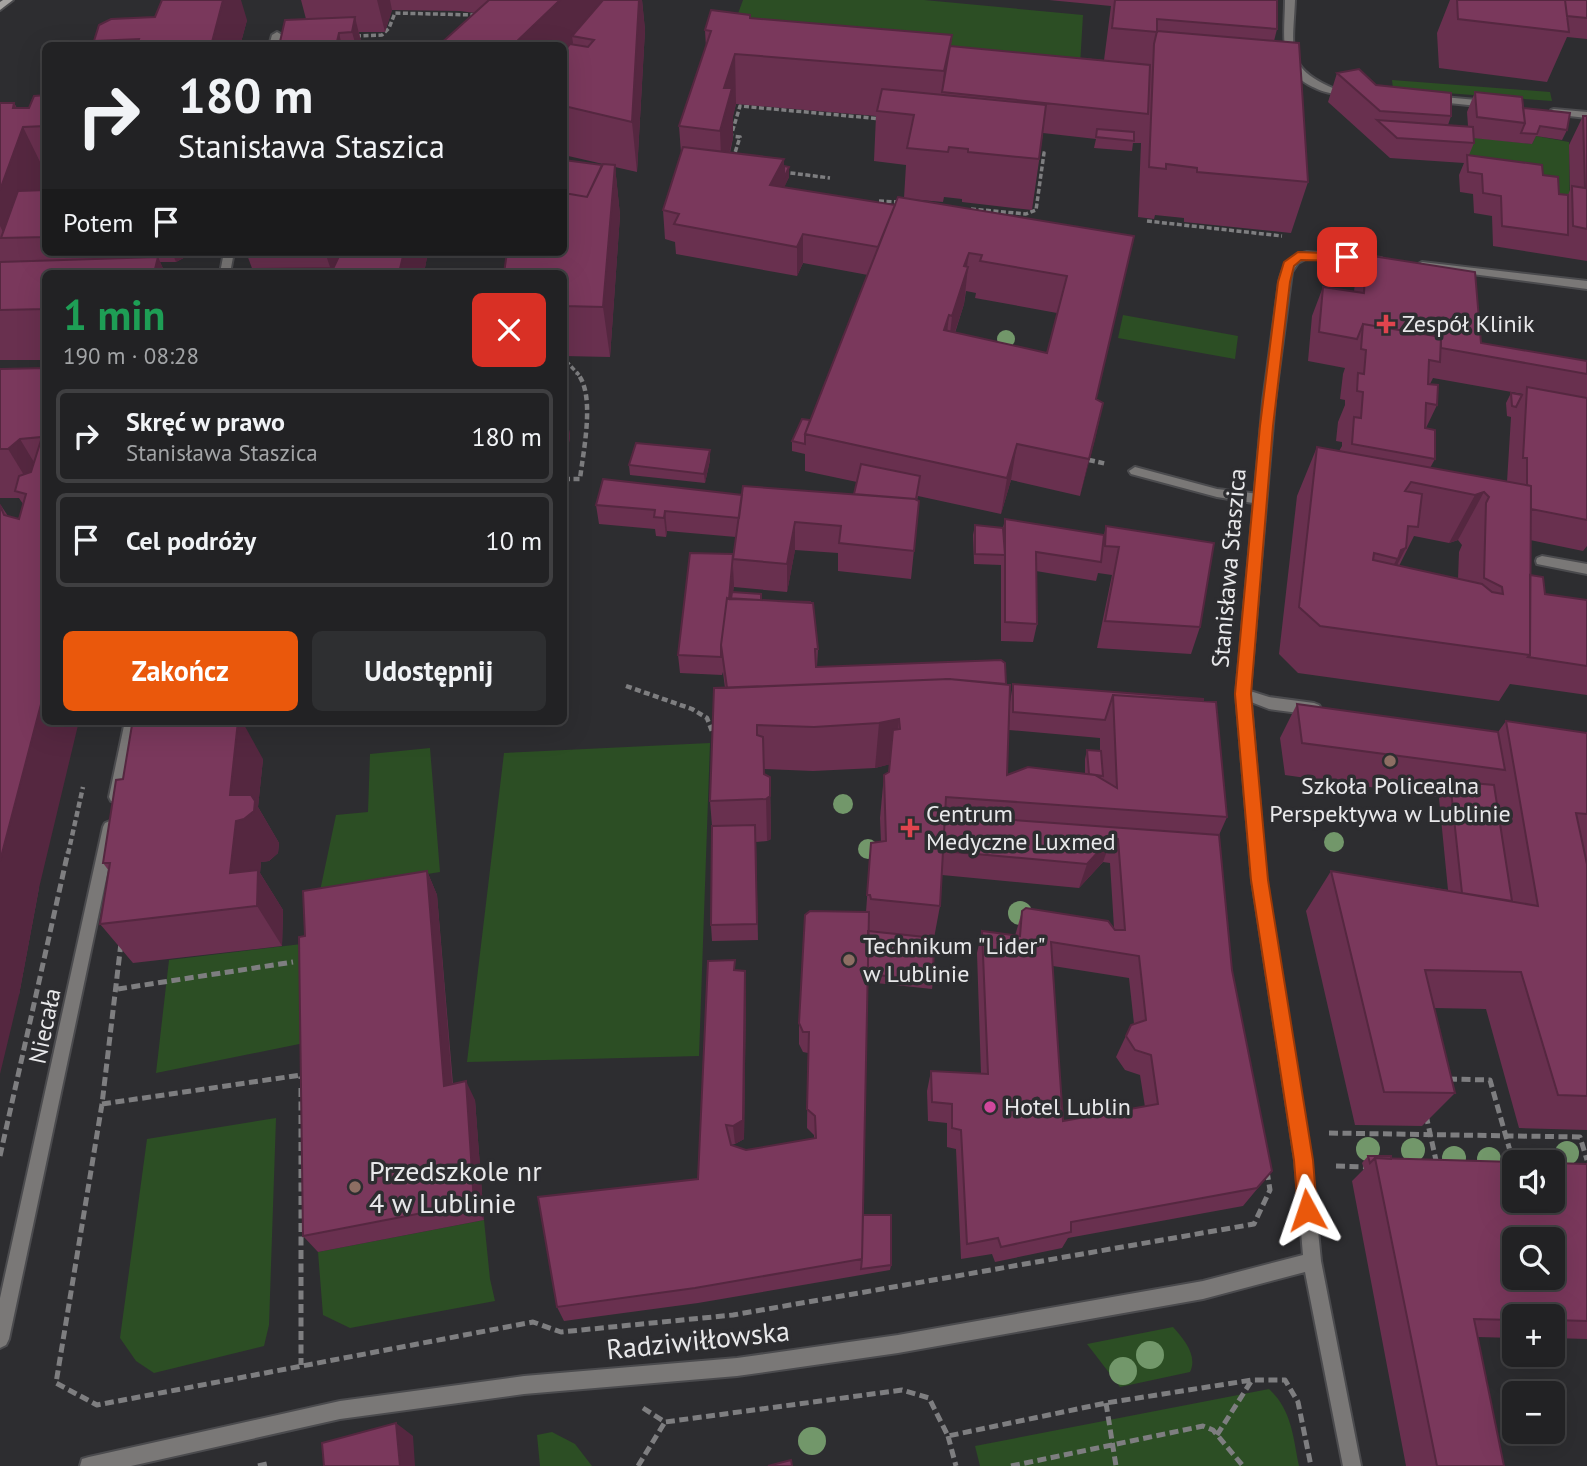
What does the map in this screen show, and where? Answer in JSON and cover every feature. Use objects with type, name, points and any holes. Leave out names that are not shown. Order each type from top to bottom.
[{"type":"street","points":[[0,7],[8,0]]},
{"type":"street","points":[[1290,0],[1290,63],[1302,78],[1311,84],[1344,92]]},
{"type":"street","points":[[1416,97],[1500,106]]},
{"type":"street","points":[[1538,110],[1587,115]]},
{"type":"street","name":"Stanisława Staszica","points":[[1353,1466],[1312,1261],[1303,1160],[1259,880],[1243,694],[1269,401],[1288,265],[1298,256],[1307,255],[1400,263]]},
{"type":"street","points":[[1413,264],[1587,285]]},
{"type":"street","points":[[1135,471],[1217,493],[1259,499]]},
{"type":"street","points":[[1542,561],[1587,569]]},
{"type":"street","points":[[1243,694],[1269,702],[1324,710]]},
{"type":"street","name":"Niecała","points":[[0,1339],[131,725]]},
{"type":"street","name":"Radziwiłłowska","points":[[89,1466],[340,1410],[524,1385],[737,1367],[898,1344],[1191,1292],[1312,1261]]},
{"type":"path","points":[[343,36],[385,36],[389,32],[394,13],[485,16]]},
{"type":"path","points":[[732,164],[740,136],[731,136],[741,105],[892,120]]},
{"type":"path","points":[[828,124],[830,113]]},
{"type":"path","points":[[959,208],[1026,214],[1036,210],[1037,182],[1044,153],[1032,152]]},
{"type":"path","points":[[774,171],[830,178]]},
{"type":"path","points":[[879,201],[906,203]]},
{"type":"path","points":[[1170,216],[1170,224]]},
{"type":"path","points":[[1147,221],[1279,235],[1286,239],[1275,242]]},
{"type":"path","points":[[567,362],[584,381],[587,421],[580,479],[567,480]]},
{"type":"path","points":[[626,686],[692,709],[707,718],[717,744]]},
{"type":"path","points":[[0,1156],[84,785]]},
{"type":"path","points":[[122,935],[118,989],[102,1104],[56,1382],[97,1405],[533,1322],[561,1332],[733,1315],[1254,1224],[1270,1190],[1265,1161]]},
{"type":"path","points":[[118,989],[293,962]]},
{"type":"path","points":[[102,1104],[301,1075],[301,1365]]},
{"type":"path","points":[[1442,1079],[1490,1080],[1510,1150]]},
{"type":"path","points":[[1425,1112],[1440,1175]]},
{"type":"path","points":[[1329,1132],[1580,1137],[1587,1160]]},
{"type":"path","points":[[1335,1166],[1380,1167]]},
{"type":"path","points":[[1217,1435],[1252,1380]]},
{"type":"path","points":[[948,1436],[1106,1403],[1252,1380],[1285,1380],[1298,1402],[1311,1466]]},
{"type":"path","points":[[638,1466],[665,1422],[902,1390],[929,1398],[948,1436],[956,1466]]},
{"type":"path","points":[[1106,1403],[1116,1466]]},
{"type":"path","points":[[1011,1466],[1203,1426],[1217,1435],[1243,1466]]},
{"type":"green space","points":[[743,0],[924,0],[1083,15],[1079,82],[725,49]]},
{"type":"green space","points":[[1392,80],[1550,92],[1552,101],[1393,89]]},
{"type":"green space","points":[[1536,136],[1569,142],[1570,217],[1465,164],[1469,137],[1532,144]]},
{"type":"green space","points":[[1123,315],[1238,336],[1235,359],[1118,338]]},
{"type":"green space","points":[[710,743],[699,1056],[467,1062],[504,753]]},
{"type":"green space","points":[[430,748],[440,872],[320,891],[336,815],[368,812],[370,754]]},
{"type":"green space","points":[[318,942],[314,1041],[156,1073],[169,960]]},
{"type":"green space","points":[[276,1118],[269,1325],[264,1346],[154,1373],[136,1361],[120,1338],[147,1139]]},
{"type":"green space","points":[[484,1220],[495,1301],[350,1328],[323,1315],[318,1252]]},
{"type":"green space","points":[[1173,1327],[1191,1354],[1190,1372],[1120,1387],[1087,1344]]},
{"type":"green space","points":[[1269,1389],[1287,1415],[1299,1466],[980,1466],[975,1446]]},
{"type":"green space","points":[[552,1432],[575,1444],[592,1466],[540,1466],[537,1435]]},
{"type":"building","points":[[162,0],[223,0],[212,42],[138,42],[139,39],[94,41],[99,25],[111,19],[155,17]]},
{"type":"building","points":[[489,0],[560,0],[516,42],[442,42]]},
{"type":"building","points":[[603,0],[639,0],[632,122],[567,107],[567,48],[570,44],[588,47],[594,40],[572,36]]},
{"type":"building","points":[[1115,0],[1277,0],[1277,29],[1157,19],[1157,32],[1112,28]]},
{"type":"building","points":[[1457,0],[1565,0],[1569,32],[1458,19]]},
{"type":"building","points":[[1565,0],[1587,0],[1587,18],[1567,16]]},
{"type":"building","points":[[711,10],[750,15],[750,18],[952,35],[944,71],[735,54],[724,88],[732,88],[720,131],[679,126],[711,31],[705,30]]},
{"type":"building","points":[[355,17],[352,32],[339,33],[337,42],[280,42],[285,20]]},
{"type":"building","points":[[1157,31],[1299,43],[1308,182],[1197,172],[1197,168],[1166,164],[1166,169],[1149,167],[1154,44]]},
{"type":"building","points":[[950,46],[1150,65],[1148,114],[942,92]]},
{"type":"building","points":[[1359,69],[1376,85],[1451,93],[1451,116],[1380,111],[1337,73]]},
{"type":"building","points":[[882,89],[1046,105],[1039,159],[968,152],[968,149],[949,147],[948,152],[907,148],[914,115],[877,111]]},
{"type":"building","points":[[1475,92],[1522,97],[1525,123],[1477,117]]},
{"type":"building","points":[[42,95],[42,126],[23,127],[0,190],[0,103],[14,103],[13,108],[29,108],[34,96]]},
{"type":"building","points":[[1523,108],[1570,113],[1567,130],[1540,126],[1537,134],[1521,133],[1525,123]]},
{"type":"building","points":[[1583,116],[1587,116],[1587,229],[1573,226],[1572,186],[1585,188]]},
{"type":"building","points":[[1377,120],[1473,127],[1474,143],[1397,138]]},
{"type":"building","points":[[1097,129],[1134,132],[1134,141],[1096,137]]},
{"type":"building","points":[[683,147],[784,159],[770,185],[895,205],[878,247],[803,234],[797,247],[674,224],[679,214],[663,210]]},
{"type":"building","points":[[1467,155],[1542,165],[1543,175],[1558,177],[1559,194],[1568,195],[1568,235],[1502,226],[1501,196],[1483,193],[1482,174],[1468,172]]},
{"type":"building","points":[[567,160],[602,165],[587,197],[567,194]]},
{"type":"building","points":[[603,164],[615,165],[603,307],[567,306],[567,270],[504,270],[506,256],[567,256],[567,194],[587,197]]},
{"type":"building","points":[[42,190],[42,237],[1,238],[18,191]]},
{"type":"building","points":[[898,197],[1134,236],[1096,399],[1103,403],[1089,459],[1017,444],[1007,478],[805,434]],"holes":[[[969,253],[982,255],[980,261],[1067,276],[1047,353],[944,330],[949,315],[952,316],[968,267],[964,266]]]},
{"type":"building","points":[[1366,255],[1475,272],[1481,343],[1587,361],[1587,374],[1441,348],[1441,337],[1363,324],[1357,339],[1319,332],[1323,287],[1364,293]]},
{"type":"building","points":[[339,256],[403,256],[400,270],[332,270]]},
{"type":"building","points":[[158,257],[155,270],[42,270],[42,309],[0,310],[0,262]]},
{"type":"building","points":[[333,268],[332,270],[254,269]]},
{"type":"building","points":[[1363,324],[1441,337],[1440,362],[1429,360],[1428,384],[1438,385],[1437,405],[1426,403],[1425,428],[1435,430],[1435,459],[1352,444],[1354,417],[1361,418],[1363,392],[1357,391],[1358,373],[1364,374],[1366,350],[1361,349]]},
{"type":"building","points":[[42,368],[42,437],[20,439],[8,449],[0,449],[0,369]]},
{"type":"building","points":[[1527,387],[1587,398],[1587,520],[1531,509],[1531,486],[1527,485],[1527,458],[1523,458]]},
{"type":"building","points":[[1511,393],[1522,395],[1516,407],[1512,406]]},
{"type":"building","points":[[802,419],[810,420],[805,444],[792,441]]},
{"type":"building","points":[[42,437],[42,700],[0,861],[0,505],[4,515],[19,519],[26,494],[15,491],[19,476],[31,472]]},
{"type":"building","points":[[636,443],[710,450],[704,474],[629,465]]},
{"type":"building","points":[[1317,447],[1531,486],[1530,655],[1320,626],[1299,607]],"holes":[[[1411,482],[1475,495],[1484,492],[1489,497],[1486,503],[1484,578],[1502,587],[1503,594],[1492,592],[1482,584],[1373,560],[1374,553],[1398,559],[1401,550],[1406,548],[1408,526],[1418,527],[1422,494],[1405,491]]]},
{"type":"building","points":[[861,464],[920,476],[916,499],[854,494]]},
{"type":"building","points":[[603,479],[742,495],[739,518],[665,511],[664,518],[654,517],[655,510],[596,505]]},
{"type":"building","points":[[743,486],[915,499],[919,501],[914,551],[839,543],[841,526],[795,522],[787,564],[733,559]]},
{"type":"building","points":[[1005,519],[1104,535],[1101,562],[1036,552],[1037,624],[1005,622]]},
{"type":"building","points":[[975,525],[1003,528],[1005,555],[975,554]]},
{"type":"building","points":[[1106,526],[1214,543],[1200,627],[1105,621],[1119,547],[1105,546]]},
{"type":"building","points":[[690,553],[733,554],[721,657],[678,655]]},
{"type":"building","points":[[1530,575],[1543,577],[1545,594],[1587,600],[1587,666],[1528,657]]},
{"type":"building","points":[[732,592],[761,594],[761,600],[731,599]]},
{"type":"building","points":[[727,598],[813,603],[818,649],[815,649],[816,667],[1001,660],[1005,663],[1006,684],[949,679],[727,688],[721,645]]},
{"type":"building","points":[[949,679],[1010,685],[1007,775],[1028,767],[1095,775],[1117,788],[1113,695],[1216,702],[1227,817],[946,797],[940,906],[871,899],[870,895],[867,895],[871,843],[886,841],[884,775],[889,772],[893,730],[900,729],[899,719],[879,723],[814,727],[757,725],[757,735],[763,737],[764,774],[770,777],[770,796],[766,799],[710,801],[714,688]]},
{"type":"building","points":[[1013,684],[1203,701],[1113,695],[1105,720],[1013,712]]},
{"type":"building","points":[[1297,704],[1498,732],[1505,770],[1302,743]]},
{"type":"building","points":[[1506,721],[1587,733],[1587,814],[1576,813],[1587,864],[1587,1096],[1558,1095],[1521,972],[1425,970],[1455,1093],[1384,1092],[1331,871],[1538,906]]},
{"type":"building","points":[[132,725],[238,725],[230,795],[251,795],[255,801],[254,811],[244,819],[236,821],[230,873],[258,870],[257,906],[100,924],[110,863],[103,863],[116,780],[123,779]]},
{"type":"building","points":[[1087,750],[1101,751],[1103,776],[1089,774]]},
{"type":"building","points":[[1450,781],[1494,785],[1512,901],[1462,893]]},
{"type":"building","points":[[945,815],[1219,835],[1232,970],[1272,1171],[1257,1188],[1071,1222],[1071,1232],[1001,1247],[998,1238],[967,1244],[961,1130],[952,1128],[952,1104],[932,1102],[931,1071],[988,1074],[982,931],[1020,936],[1022,911],[1026,908],[1108,921],[1115,930],[1125,930],[1118,839],[1112,837],[1087,864],[943,851]],"holes":[[[1051,942],[1139,956],[1146,1020],[1131,1025],[1126,1036],[1135,1050],[1151,1055],[1158,1104],[1063,1121]]]},
{"type":"building","points":[[755,825],[757,924],[711,925],[712,826]]},
{"type":"building","points":[[427,871],[444,1086],[466,1081],[474,1203],[303,1236],[299,937],[305,936],[303,891]]},
{"type":"building","points":[[810,911],[869,912],[862,1259],[695,1288],[557,1307],[538,1197],[698,1179],[708,961],[735,960],[734,970],[745,971],[743,1120],[733,1126],[726,1125],[731,1145],[746,1150],[816,1138],[815,1116],[807,1109],[809,1032],[803,1032],[799,1023],[805,915]]},
{"type":"building","points":[[868,931],[934,938],[933,981],[868,974]]},
{"type":"building","points":[[1368,1156],[1391,1156],[1391,1159],[1375,1158],[1370,1163]]},
{"type":"building","points":[[1375,1158],[1502,1162],[1502,1213],[1565,1213],[1565,1163],[1587,1164],[1587,1321],[1565,1320],[1565,1304],[1502,1304],[1502,1320],[1474,1319],[1504,1466],[1437,1466]]},
{"type":"building","points":[[863,1215],[891,1215],[891,1265],[861,1269]]},
{"type":"building","points":[[396,1423],[400,1466],[324,1466],[322,1443]]},
{"type":"building","points":[[791,1460],[792,1466],[768,1466]]},
{"type":"place","name":"Zespół Klinik","points":[[1386,324]]},
{"type":"place","name":"Szkoła Policealna Perspektywa w Lublinie","points":[[1390,761]]},
{"type":"place","name":"Centrum Medyczne Luxmed","points":[[910,828]]},
{"type":"place","name":"Technikum \"Lider\" w Lublinie","points":[[849,960]]},
{"type":"place","name":"Hotel Lublin","points":[[990,1107]]},
{"type":"place","name":"Przedszkole nr 4 w Lublinie","points":[[355,1187]]},
{"type":"route","points":[[1307,1210],[1303,1160],[1259,880],[1243,694],[1266,426],[1288,265],[1298,256],[1347,257]]}]
